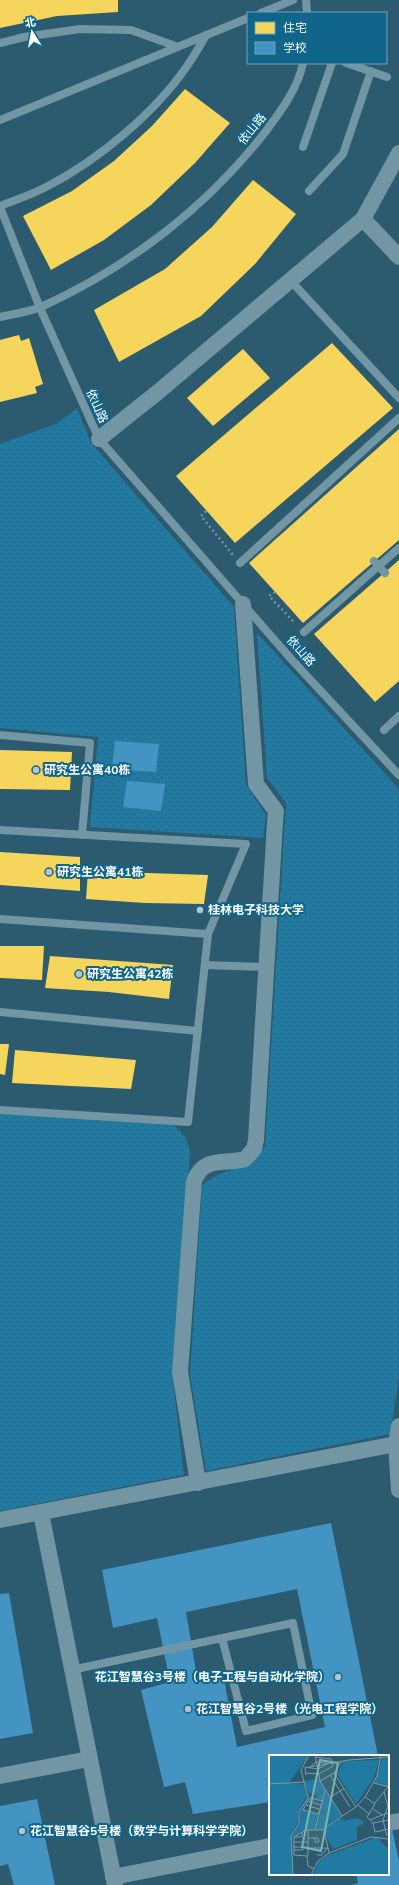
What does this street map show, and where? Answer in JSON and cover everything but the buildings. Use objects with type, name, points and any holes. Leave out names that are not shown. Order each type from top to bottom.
[{"type":"street","points":[[99,439],[158,392],[363,219],[399,153]]},
{"type":"street","points":[[363,219],[399,257]]},
{"type":"street","points":[[198,1482],[180,1372],[194,1181],[199,1171],[206,1165],[216,1162],[245,1159],[254,1149],[256,1140],[276,810],[256,784],[244,604]]},
{"type":"street","points":[[399,1426],[396,1444],[399,1490]]},
{"type":"street","points":[[0,1520],[396,1444]]},
{"type":"street","points":[[41,1513],[114,1881],[269,1846]]},
{"type":"street","points":[[0,1776],[89,1759]]},
{"type":"street","points":[[389,1823],[399,1821]]},
{"type":"lane","points":[[263,12],[293,0]]},
{"type":"lane","points":[[306,0],[307,12]]},
{"type":"lane","points":[[0,120],[247,18]]},
{"type":"lane","points":[[0,43],[24,36],[80,29],[131,30],[178,47]]},
{"type":"lane","points":[[0,317],[40,308],[0,207],[47,187],[86,163],[125,134],[160,99],[187,67],[206,35]]},
{"type":"lane","name":"依山路","points":[[303,64],[301,74],[282,110],[252,149],[217,187],[175,225],[127,260],[40,308],[99,439],[244,604],[399,775]]},
{"type":"lane","points":[[303,147],[332,64]]},
{"type":"lane","points":[[349,64],[387,77]]},
{"type":"lane","points":[[309,191],[343,154],[371,71]]},
{"type":"lane","points":[[290,280],[399,398]]},
{"type":"lane","points":[[240,563],[399,418]]},
{"type":"lane","points":[[304,632],[376,564],[399,548]]},
{"type":"lane","points":[[376,564],[385,573]]},
{"type":"lane","points":[[384,730],[399,716]]},
{"type":"lane","points":[[0,734],[90,743],[82,835]]},
{"type":"lane","points":[[0,830],[246,844],[208,934],[188,1122],[0,1110]]},
{"type":"lane","points":[[0,919],[208,934]]},
{"type":"lane","points":[[205,965],[266,967]]},
{"type":"lane","points":[[0,1012],[198,1031]]},
{"type":"lane","points":[[71,1670],[222,1638],[293,1623],[312,1715],[246,1732],[222,1638]]},
{"type":"path","points":[[206,511],[201,516],[240,563]]},
{"type":"path","points":[[274,592],[269,596],[304,632]]},
{"type":"shaded area","points":[[77,408],[91,443],[234,607],[246,785],[266,815],[263,838],[90,827],[98,737],[0,728],[0,444],[56,424]]},
{"type":"shaded area","points":[[257,633],[399,789],[399,1378],[390,1434],[206,1471],[190,1375],[202,1185],[219,1174],[251,1164],[265,1146],[286,803],[267,778]]},
{"type":"shaded area","points":[[0,1110],[168,1121],[183,1134],[190,1153],[172,1372],[184,1475],[0,1511]]},
{"type":"place","name":"研究生公寓40栋","points":[[36,770]]},
{"type":"place","name":"研究生公寓41栋","points":[[49,872]]},
{"type":"place","name":"桂林电子科技大学","points":[[200,910]]},
{"type":"place","name":"研究生公寓42栋","points":[[79,974]]},
{"type":"place","name":"花江智慧谷3号楼（电子工程与自动化学院）","points":[[338,1677]]},
{"type":"place","name":"花江智慧谷2号楼（光电工程学院）","points":[[188,1709]]},
{"type":"place","name":"花江智慧谷5号楼（数学与计算科学学院）","points":[[22,1831]]}]
